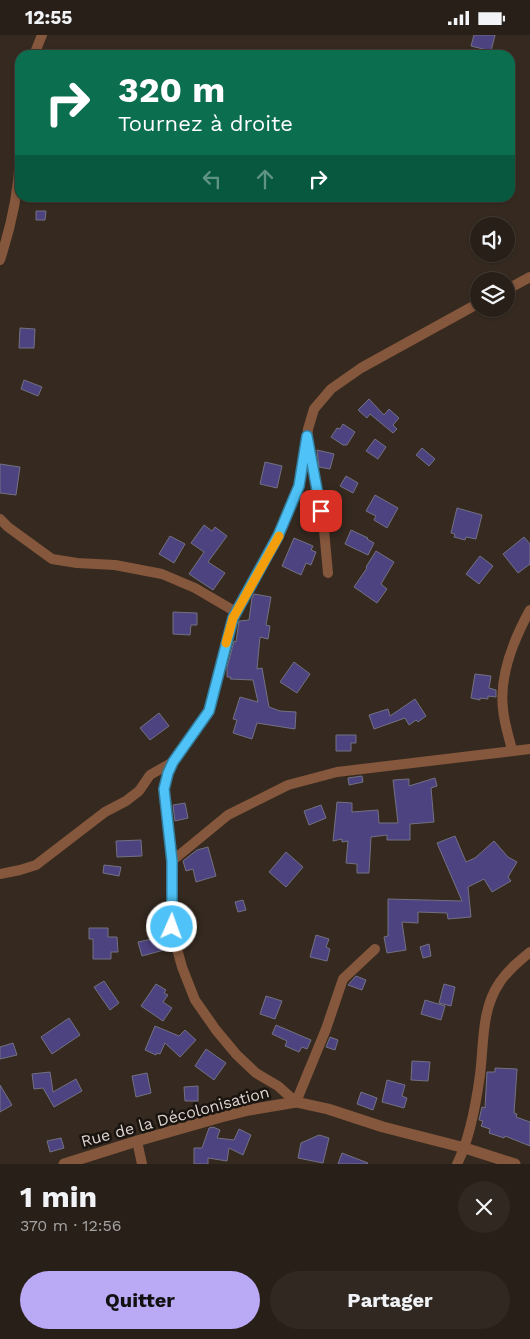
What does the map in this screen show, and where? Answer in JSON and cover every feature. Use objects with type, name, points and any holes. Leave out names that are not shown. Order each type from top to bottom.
[{"type":"street","points":[[36,50],[42,35]]},
{"type":"street","points":[[0,260],[10,230],[15,201]]},
{"type":"street","points":[[515,285],[530,277]]},
{"type":"street","points":[[470,308],[361,368],[331,389],[314,409],[307,436],[299,486],[278,536],[233,618],[209,711],[173,762],[164,789],[172,861],[172,927],[182,967],[196,1000],[216,1030],[236,1054],[256,1073],[278,1086],[296,1102],[328,1109],[382,1127],[465,1148],[515,1164]]},
{"type":"street","points":[[307,436],[324,530],[328,573]]},
{"type":"street","points":[[0,519],[52,559],[76,563],[115,565],[162,574],[195,588],[236,612]]},
{"type":"street","points":[[512,750],[503,709],[502,688],[506,670],[522,624],[530,611]]},
{"type":"street","points":[[172,861],[228,815],[288,785],[337,772],[452,760],[512,750],[530,749]]},
{"type":"street","points":[[0,874],[36,865],[98,818],[139,791],[150,775],[173,762]]},
{"type":"street","points":[[296,1102],[326,1029],[343,979],[374,949]]},
{"type":"street","points":[[457,1164],[465,1148],[480,1075],[486,1018],[492,999],[500,982],[530,952]]},
{"type":"street","name":"Rue de la Décolonisation","points":[[64,1164],[249,1109],[296,1102]]},
{"type":"street","points":[[137,1141],[142,1164]]},
{"type":"building","points":[[474,35],[495,35],[491,50],[471,46]]},
{"type":"building","points":[[36,211],[46,211],[45,220],[36,220]]},
{"type":"building","points":[[20,328],[35,329],[34,348],[19,348]]},
{"type":"building","points":[[24,380],[42,387],[38,396],[21,389]]},
{"type":"building","points":[[369,399],[384,415],[389,409],[399,418],[393,425],[397,429],[393,433],[370,414],[367,418],[358,410]]},
{"type":"building","points":[[343,424],[355,432],[347,445],[343,445],[331,437],[337,428],[340,429]]},
{"type":"building","points":[[375,439],[386,447],[378,459],[366,451]]},
{"type":"building","points":[[422,448],[435,459],[429,466],[416,455]]},
{"type":"building","points":[[317,450],[334,454],[330,469],[319,467]]},
{"type":"building","points":[[265,462],[282,466],[277,488],[260,484]]},
{"type":"building","points":[[0,464],[20,467],[16,495],[0,493]]},
{"type":"building","points":[[346,476],[358,483],[353,493],[340,486]]},
{"type":"building","points":[[375,495],[398,508],[387,528],[374,520],[376,516],[366,511]]},
{"type":"building","points":[[457,508],[482,515],[476,539],[466,537],[465,540],[454,537],[455,534],[451,533]]},
{"type":"building","points":[[204,525],[212,531],[215,527],[227,536],[208,562],[225,573],[213,590],[189,574],[204,552],[191,543]]},
{"type":"building","points":[[351,530],[374,543],[368,555],[345,544]]},
{"type":"building","points":[[170,536],[185,544],[174,563],[159,554]]},
{"type":"building","points":[[524,537],[530,544],[530,564],[518,573],[503,554]]},
{"type":"building","points":[[294,538],[313,546],[311,550],[316,552],[311,565],[306,563],[301,575],[282,566]]},
{"type":"building","points":[[376,551],[394,562],[381,584],[387,589],[377,603],[354,587]]},
{"type":"building","points":[[480,556],[493,566],[479,584],[466,574]]},
{"type":"building","points":[[254,594],[271,597],[266,625],[270,626],[268,639],[260,637],[257,669],[262,668],[269,707],[280,711],[296,712],[295,729],[257,723],[252,739],[233,733],[237,720],[233,719],[240,697],[258,702],[253,680],[230,679],[231,677],[227,677],[227,668],[234,641],[236,642],[239,621],[249,620]]},
{"type":"building","points":[[173,612],[197,613],[197,625],[191,625],[190,635],[173,634]]},
{"type":"building","points":[[294,662],[310,674],[297,693],[280,682]]},
{"type":"building","points":[[475,674],[491,676],[489,688],[496,690],[496,697],[488,696],[488,699],[480,698],[480,700],[471,698]]},
{"type":"building","points":[[415,699],[426,716],[418,722],[416,720],[409,725],[405,718],[374,729],[369,715],[388,709],[390,716]]},
{"type":"building","points":[[159,713],[169,726],[150,740],[140,728]]},
{"type":"building","points":[[336,735],[356,735],[356,743],[351,743],[351,751],[336,751]]},
{"type":"building","points":[[362,776],[363,782],[349,785],[348,778]]},
{"type":"building","points":[[435,778],[437,786],[431,788],[434,822],[410,824],[410,840],[387,840],[387,835],[371,837],[369,873],[357,873],[357,864],[346,863],[348,841],[342,842],[342,839],[333,841],[337,802],[352,803],[352,812],[378,810],[379,823],[398,823],[393,780],[409,779],[409,786]]},
{"type":"building","points":[[185,803],[188,818],[175,821],[173,805]]},
{"type":"building","points":[[321,805],[326,818],[309,825],[304,811]]},
{"type":"building","points":[[455,836],[466,862],[475,858],[494,841],[508,857],[517,862],[508,877],[511,881],[492,892],[484,879],[468,887],[471,917],[448,919],[447,913],[418,912],[418,923],[402,922],[406,950],[387,953],[384,937],[388,936],[388,899],[462,901],[437,843]]},
{"type":"building","points":[[141,840],[142,856],[117,857],[116,841]]},
{"type":"building","points":[[208,847],[216,876],[196,882],[193,869],[186,871],[183,861],[197,850]]},
{"type":"building","points":[[286,852],[303,867],[286,887],[269,872]]},
{"type":"building","points":[[104,865],[121,867],[119,876],[103,873]]},
{"type":"building","points":[[243,900],[246,910],[238,912],[235,902]]},
{"type":"building","points":[[89,928],[108,928],[108,937],[117,937],[118,952],[111,952],[111,959],[93,959],[93,939],[89,939]]},
{"type":"building","points":[[316,935],[329,939],[326,947],[330,949],[327,961],[310,957]]},
{"type":"building","points":[[161,937],[164,950],[142,956],[138,942]]},
{"type":"building","points":[[429,944],[431,956],[423,958],[420,947]]},
{"type":"building","points":[[356,976],[366,980],[362,990],[348,985]]},
{"type":"building","points":[[104,981],[119,1003],[110,1010],[94,987]]},
{"type":"building","points":[[156,984],[166,990],[164,993],[168,995],[163,1002],[172,1008],[163,1021],[141,1006]]},
{"type":"building","points":[[444,984],[455,987],[451,1006],[439,1003]]},
{"type":"building","points":[[266,996],[282,1001],[275,1019],[260,1014]]},
{"type":"building","points":[[425,1000],[445,1006],[441,1020],[421,1014]]},
{"type":"building","points":[[69,1018],[80,1035],[52,1054],[41,1037]]},
{"type":"building","points":[[276,1025],[311,1040],[307,1049],[302,1047],[299,1052],[285,1046],[287,1041],[272,1034]]},
{"type":"building","points":[[155,1026],[179,1036],[185,1030],[196,1040],[180,1057],[165,1043],[160,1054],[157,1053],[156,1055],[145,1050]]},
{"type":"building","points":[[330,1037],[338,1040],[335,1050],[326,1047]]},
{"type":"building","points":[[13,1043],[17,1055],[0,1059],[0,1047]]},
{"type":"building","points":[[206,1049],[226,1063],[214,1080],[195,1066]]},
{"type":"building","points":[[412,1061],[430,1062],[428,1081],[411,1080]]},
{"type":"building","points":[[495,1068],[517,1069],[514,1113],[517,1114],[516,1117],[530,1122],[530,1146],[505,1136],[504,1138],[489,1133],[490,1129],[481,1126],[483,1121],[479,1120],[482,1107],[485,1108],[487,1072],[495,1072]]},
{"type":"building","points":[[50,1072],[53,1092],[76,1079],[82,1091],[54,1107],[43,1088],[34,1089],[32,1074]]},
{"type":"building","points":[[147,1073],[151,1093],[136,1097],[132,1076]]},
{"type":"building","points":[[387,1080],[405,1085],[402,1096],[407,1098],[404,1108],[382,1102]]},
{"type":"building","points":[[0,1085],[12,1105],[0,1112]]},
{"type":"building","points":[[198,1086],[198,1101],[185,1101],[184,1087]]},
{"type":"building","points":[[361,1092],[377,1098],[373,1110],[357,1104]]},
{"type":"building","points":[[213,1127],[220,1130],[217,1138],[234,1140],[239,1129],[251,1135],[243,1155],[229,1148],[227,1161],[208,1158],[208,1164],[194,1164],[194,1148],[202,1148],[209,1128]]},
{"type":"building","points":[[319,1135],[329,1138],[323,1163],[298,1158],[301,1143]]},
{"type":"building","points":[[61,1138],[64,1148],[50,1152],[47,1141]]},
{"type":"building","points":[[342,1153],[368,1163],[338,1164]]},
{"type":"slow traffic","points":[[226,643],[233,618],[279,536]]},
{"type":"route","points":[[172,927],[172,861],[164,789],[168,773],[173,762],[209,711],[233,618],[278,536],[299,486],[307,436],[321,511]]}]
